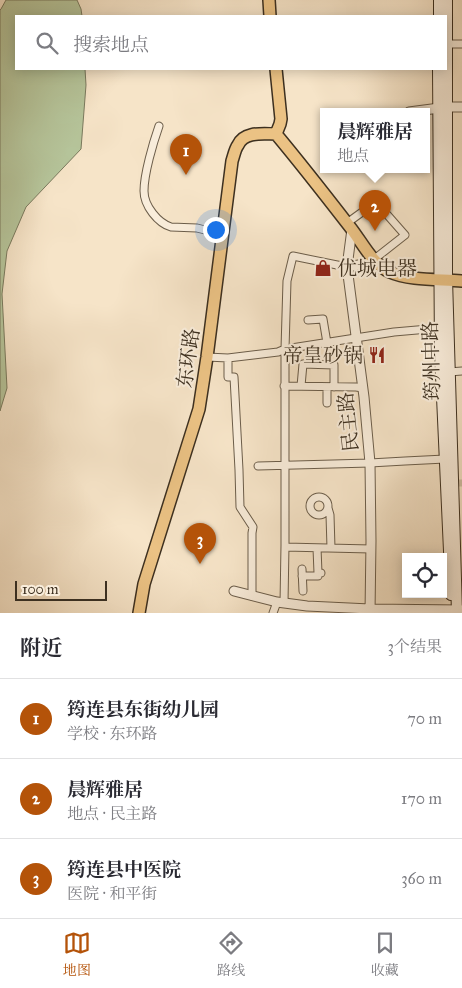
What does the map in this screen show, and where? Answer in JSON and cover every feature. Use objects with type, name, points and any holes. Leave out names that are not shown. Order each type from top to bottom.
[{"type":"main road","points":[[270,0],[270,15]]},
{"type":"main road","points":[[439,0],[439,15]]},
{"type":"main road","points":[[447,0],[447,15]]},
{"type":"main road","points":[[276,70],[281,119],[276,134],[376,262],[382,268],[398,275],[462,281]]},
{"type":"main road","points":[[438,70],[442,107]]},
{"type":"main road","points":[[442,107],[444,70]]},
{"type":"main road","name":"筠州中路","points":[[442,107],[443,279],[459,528],[456,611]]},
{"type":"main road","name":"东环路","points":[[139,613],[144,584],[199,409],[232,161],[238,143],[242,139],[251,134],[276,134]]},
{"type":"main road","name":"筠州中路","points":[[443,279],[440,328],[445,459],[456,611]]},
{"type":"street","points":[[447,44],[462,44]]},
{"type":"street","points":[[430,109],[462,107]]},
{"type":"street","points":[[159,126],[154,138],[144,194],[156,218],[167,226],[197,228],[223,237]]},
{"type":"street","points":[[274,613],[280,602],[285,547],[285,349],[287,281],[293,256],[347,267],[376,262],[377,257],[406,236],[376,202],[349,226]]},
{"type":"street","name":"民主路","points":[[349,226],[347,267],[363,388],[370,464],[370,611]]},
{"type":"street","points":[[308,320],[324,319],[327,343]]},
{"type":"street","points":[[207,357],[228,358],[278,352],[285,349],[394,332],[440,328]]},
{"type":"street","points":[[228,358],[228,377],[234,377],[240,507],[253,527],[252,596]]},
{"type":"street","points":[[301,386],[303,364],[334,365],[327,403]]},
{"type":"street","points":[[449,372],[462,372]]},
{"type":"street","points":[[284,386],[363,388]]},
{"type":"street","points":[[258,466],[370,464],[405,460],[445,459]]},
{"type":"street","points":[[328,508],[331,548]]},
{"type":"street","points":[[285,547],[371,549]]},
{"type":"street","points":[[303,591],[302,573],[318,576],[319,573],[317,548]]},
{"type":"street","points":[[234,591],[280,602],[307,606],[370,611],[456,611]]},
{"type":"green space","points":[[6,0],[77,0],[82,15],[15,15],[15,70],[85,70],[86,85],[81,149],[26,207],[7,251],[2,294],[7,388],[0,411],[0,10]]},
{"type":"place","name":"筠连县东街幼儿园","points":[[186,175]]},
{"type":"place","name":"晨辉雅居","points":[[375,231]]},
{"type":"place","name":"优城电器","points":[[323,268]]},
{"type":"place","name":"帝皇砂锅","points":[[377,355]]},
{"type":"place","name":"筠连县中医院","points":[[200,564]]}]
